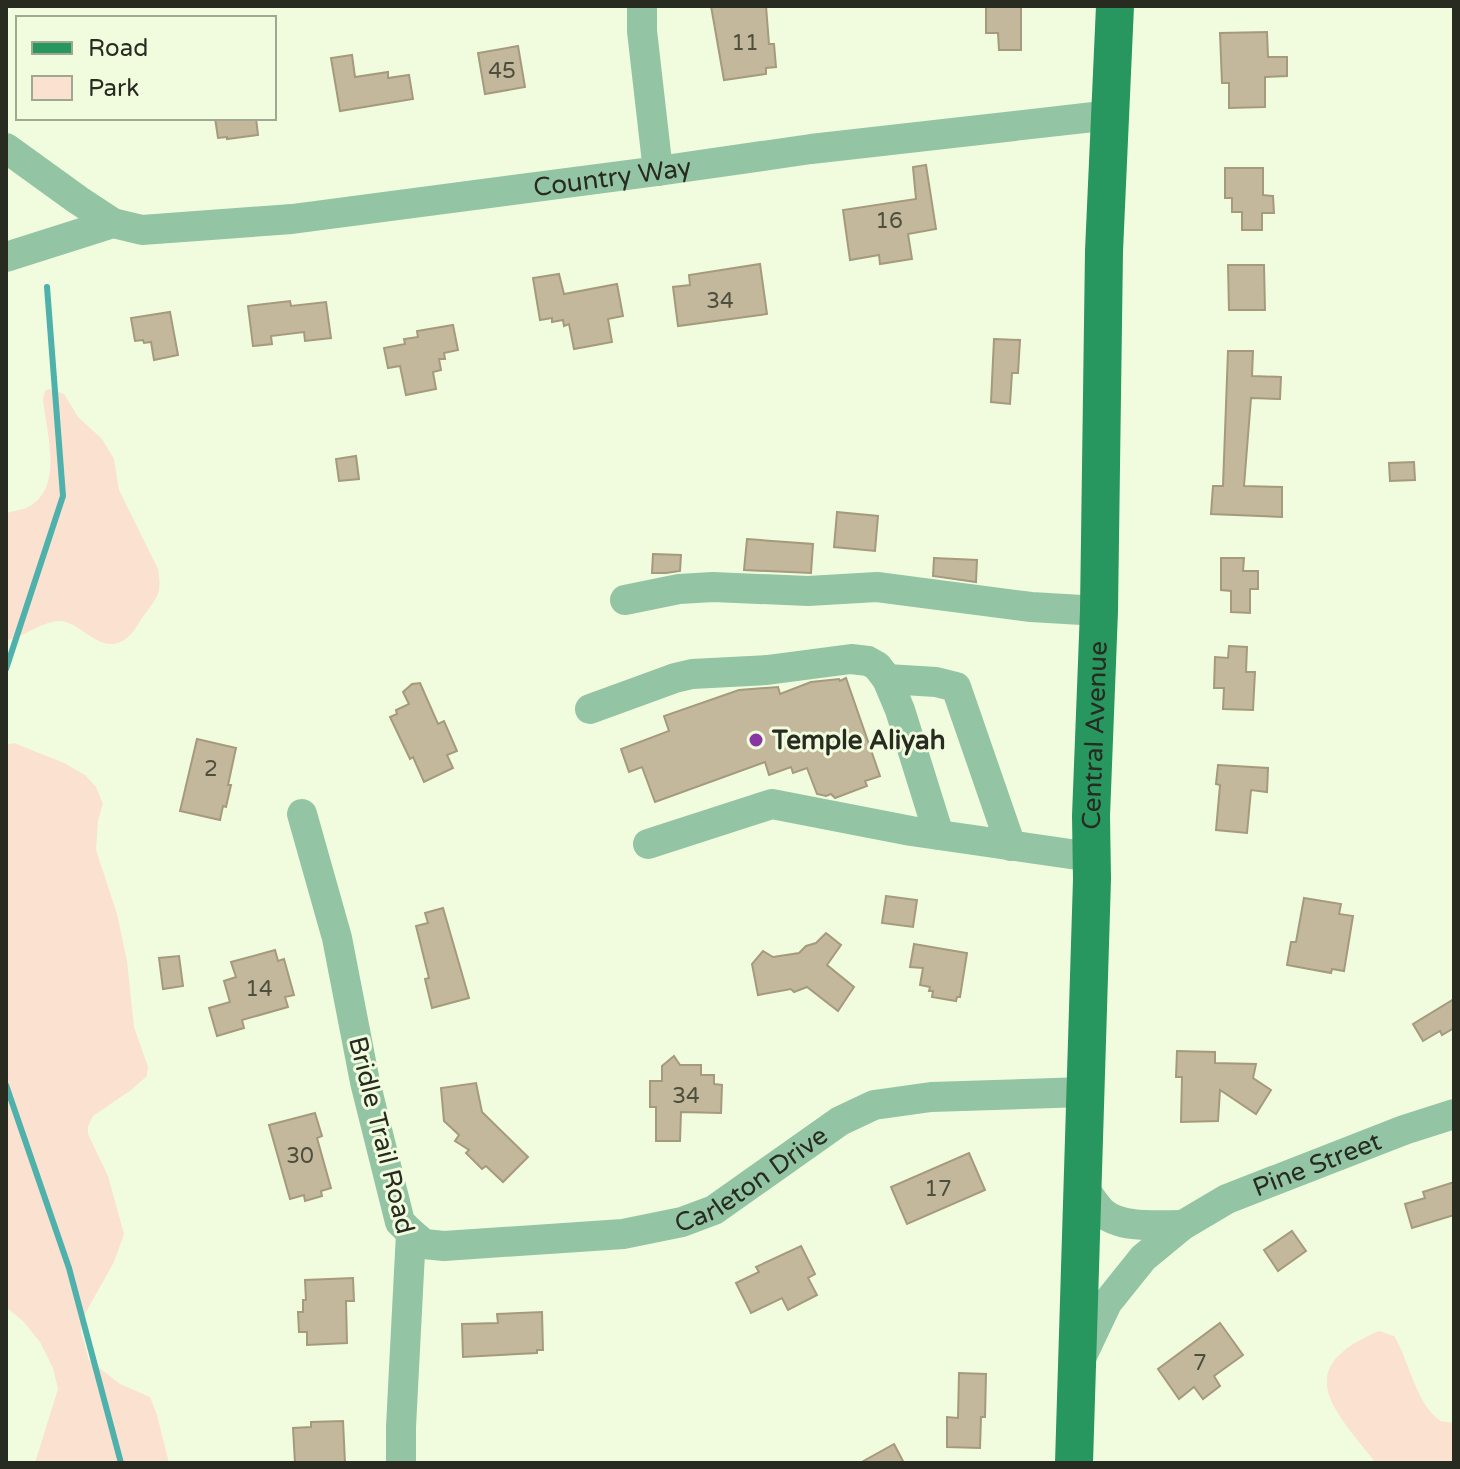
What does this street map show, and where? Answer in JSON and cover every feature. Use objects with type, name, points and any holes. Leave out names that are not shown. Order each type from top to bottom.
[{"type":"main road","name":"Central Avenue","points":[[1074,1463],[1099,611],[1104,251],[1115,6]]},
{"type":"street","points":[[642,6],[642,31],[658,171]]},
{"type":"street","name":"Country Way","points":[[6,148],[113,223],[142,230],[292,219],[811,149],[1111,115]]},
{"type":"street","name":"Country Way","points":[[6,257],[113,223]]},
{"type":"street","points":[[625,600],[679,589],[713,587],[808,591],[877,587],[1031,607],[1099,611]]},
{"type":"street","points":[[590,709],[692,674],[767,670],[851,659],[868,661],[877,666],[887,679],[900,710],[939,835]]},
{"type":"street","points":[[887,679],[936,682],[956,687],[1011,846]]},
{"type":"street","points":[[648,844],[772,804],[939,835],[1091,857]]},
{"type":"street","name":"Bridle Trail Road","points":[[302,814],[337,938],[365,1082],[400,1222],[411,1233],[401,1463]]},
{"type":"street","name":"Carleton Drive","points":[[411,1233],[424,1244],[444,1246],[623,1234],[682,1222],[714,1210],[840,1121],[874,1105],[931,1097],[1085,1092]]},
{"type":"street","name":"Pine Street","points":[[1078,1365],[1107,1303],[1143,1258],[1183,1225],[1227,1199],[1404,1130],[1454,1114]]},
{"type":"street","points":[[1083,1187],[1104,1214],[1125,1223],[1183,1225]]},
{"type":"green space","points":[[49,389],[64,394],[78,417],[102,439],[114,459],[119,490],[158,569],[156,598],[133,632],[121,642],[102,642],[67,622],[58,621],[6,640],[6,513],[30,506],[47,485],[50,457],[43,399],[45,391]]},
{"type":"green space","points":[[14,743],[85,775],[96,787],[103,804],[98,820],[96,850],[117,914],[127,961],[134,1027],[148,1067],[147,1076],[93,1116],[88,1126],[88,1134],[108,1176],[124,1234],[114,1262],[82,1319],[81,1331],[89,1360],[120,1384],[150,1397],[169,1463],[35,1463],[58,1389],[53,1368],[40,1342],[24,1322],[6,1307],[6,745]]},
{"type":"green space","points":[[1379,1331],[1394,1336],[1419,1394],[1432,1414],[1441,1421],[1454,1423],[1454,1463],[1376,1463],[1335,1408],[1328,1391],[1327,1375],[1335,1360],[1351,1345]]},
{"type":"building","points":[[711,6],[766,6],[769,44],[774,44],[776,67],[766,68],[766,74],[724,80]]},
{"type":"building","points":[[986,6],[1021,6],[1021,50],[999,50],[998,33],[986,33]]},
{"type":"building","points":[[1267,32],[1268,57],[1287,57],[1287,76],[1265,77],[1265,107],[1229,108],[1229,83],[1222,83],[1220,33]]},
{"type":"building","points":[[518,46],[525,87],[485,94],[478,53]]},
{"type":"building","points":[[352,55],[355,77],[388,72],[388,78],[409,75],[413,99],[340,111],[331,58]]},
{"type":"building","points":[[215,120],[256,120],[258,135],[218,138]]},
{"type":"building","points":[[926,165],[936,229],[908,234],[912,259],[880,264],[879,255],[850,260],[843,210],[916,199],[913,167]]},
{"type":"building","points":[[1225,168],[1263,168],[1263,195],[1273,196],[1274,213],[1262,213],[1262,230],[1242,230],[1242,212],[1232,212],[1232,198],[1225,198]]},
{"type":"building","points":[[760,264],[767,314],[678,326],[673,287],[690,285],[689,275]]},
{"type":"building","points":[[1228,265],[1264,265],[1265,310],[1229,310]]},
{"type":"building","points":[[559,274],[564,294],[617,284],[623,316],[608,319],[612,342],[574,349],[569,324],[564,326],[563,320],[552,322],[552,318],[540,320],[533,278]]},
{"type":"building","points":[[290,301],[291,306],[326,302],[331,338],[305,341],[304,332],[271,336],[272,344],[253,346],[248,306]]},
{"type":"building","points":[[170,312],[178,355],[154,360],[151,342],[135,341],[131,318]]},
{"type":"building","points":[[453,325],[458,350],[444,353],[445,359],[439,359],[441,370],[433,372],[436,389],[406,395],[400,366],[388,368],[384,348],[405,344],[404,339],[418,337],[417,331]]},
{"type":"building","points":[[994,339],[1020,340],[1018,373],[1012,373],[1010,404],[991,402]]},
{"type":"building","points":[[1228,351],[1253,351],[1252,376],[1281,377],[1280,399],[1251,398],[1244,486],[1282,487],[1282,517],[1211,514],[1213,486],[1223,486]]},
{"type":"building","points":[[356,456],[359,479],[339,481],[336,459]]},
{"type":"building","points":[[1414,462],[1415,480],[1390,481],[1389,463]]},
{"type":"building","points":[[837,512],[878,516],[875,551],[834,547]]},
{"type":"building","points":[[747,539],[813,544],[811,573],[744,570]]},
{"type":"building","points":[[653,554],[681,555],[680,571],[652,573]]},
{"type":"building","points":[[934,558],[977,560],[976,582],[933,576]]},
{"type":"building","points":[[1221,558],[1244,558],[1243,571],[1258,571],[1258,589],[1250,589],[1250,613],[1231,612],[1231,591],[1221,590]]},
{"type":"building","points":[[1229,646],[1247,647],[1246,672],[1255,672],[1253,710],[1223,709],[1224,688],[1214,688],[1215,657],[1228,658]]},
{"type":"building","name":"Temple Aliyah","points":[[846,678],[880,776],[865,781],[867,786],[835,798],[831,794],[817,794],[807,768],[793,773],[791,767],[769,775],[765,762],[655,802],[642,767],[629,772],[621,749],[669,731],[664,716],[739,690],[778,687],[780,694],[811,682]]},
{"type":"building","points":[[420,683],[438,724],[444,721],[457,751],[447,755],[453,768],[424,782],[390,717],[409,704],[403,692],[412,684]]},
{"type":"building","points":[[197,739],[236,748],[228,785],[231,785],[220,820],[180,811]]},
{"type":"building","points":[[1218,765],[1268,768],[1267,792],[1251,790],[1247,833],[1216,830],[1220,785],[1216,784]]},
{"type":"building","points":[[886,896],[917,900],[913,927],[882,923]]},
{"type":"building","points":[[1304,898],[1341,904],[1339,914],[1353,916],[1344,971],[1332,969],[1331,973],[1287,965],[1291,942],[1296,942]]},
{"type":"building","points":[[443,908],[469,998],[432,1008],[425,979],[429,978],[416,926],[428,923],[425,913]]},
{"type":"building","points":[[826,933],[841,945],[827,965],[854,987],[838,1011],[807,987],[794,992],[791,989],[758,995],[752,964],[763,951],[773,957],[799,953]]},
{"type":"building","points":[[914,944],[967,953],[960,997],[956,1001],[932,997],[930,987],[920,985],[923,968],[910,967]]},
{"type":"building","points":[[275,950],[278,961],[284,959],[294,995],[285,997],[288,1007],[242,1020],[244,1028],[217,1036],[209,1008],[230,1002],[224,981],[236,977],[231,962]]},
{"type":"building","points":[[179,956],[183,986],[163,989],[159,958]]},
{"type":"building","points":[[1454,999],[1454,1028],[1442,1035],[1440,1031],[1423,1041],[1413,1024]]},
{"type":"building","points":[[1177,1051],[1215,1052],[1215,1063],[1256,1064],[1253,1078],[1271,1090],[1256,1114],[1220,1090],[1218,1121],[1181,1122],[1182,1077],[1176,1077]]},
{"type":"building","points":[[674,1056],[680,1065],[701,1065],[701,1075],[714,1075],[714,1084],[722,1085],[721,1113],[681,1112],[680,1141],[656,1141],[656,1107],[650,1107],[650,1081],[662,1081],[662,1066]]},
{"type":"building","points":[[476,1083],[482,1112],[528,1157],[503,1182],[486,1166],[482,1169],[466,1153],[469,1150],[455,1141],[459,1135],[444,1121],[441,1088]]},
{"type":"building","points":[[315,1113],[322,1136],[317,1138],[331,1188],[321,1191],[322,1196],[305,1201],[304,1195],[290,1199],[269,1125]]},
{"type":"building","points":[[969,1153],[985,1190],[907,1224],[891,1187]]},
{"type":"building","points":[[1454,1182],[1454,1215],[1412,1228],[1405,1204],[1425,1198],[1423,1192]]},
{"type":"building","points":[[1292,1231],[1306,1251],[1278,1271],[1264,1250]]},
{"type":"building","points":[[801,1246],[815,1274],[808,1278],[817,1295],[788,1310],[782,1298],[751,1313],[736,1283],[759,1272],[756,1267]]},
{"type":"building","points":[[353,1278],[354,1301],[346,1301],[347,1343],[307,1345],[307,1332],[299,1332],[298,1312],[303,1312],[303,1300],[306,1300],[305,1280]]},
{"type":"building","points":[[542,1312],[543,1350],[537,1350],[537,1353],[463,1357],[462,1324],[498,1323],[497,1314]]},
{"type":"building","points":[[1220,1323],[1243,1355],[1214,1376],[1220,1386],[1203,1399],[1194,1387],[1179,1399],[1158,1369]]},
{"type":"building","points":[[959,1373],[986,1374],[985,1417],[981,1417],[980,1448],[947,1447],[947,1417],[958,1418]]},
{"type":"building","points":[[343,1421],[345,1463],[295,1463],[293,1428],[311,1427],[311,1422]]},
{"type":"building","points":[[894,1444],[904,1463],[860,1463]]},
{"type":"waterway","points":[[6,669],[63,496],[47,287]]},
{"type":"waterway","points":[[6,1085],[69,1268],[121,1463]]},
{"type":"place","name":"Temple Aliyah","points":[[756,740]]}]
